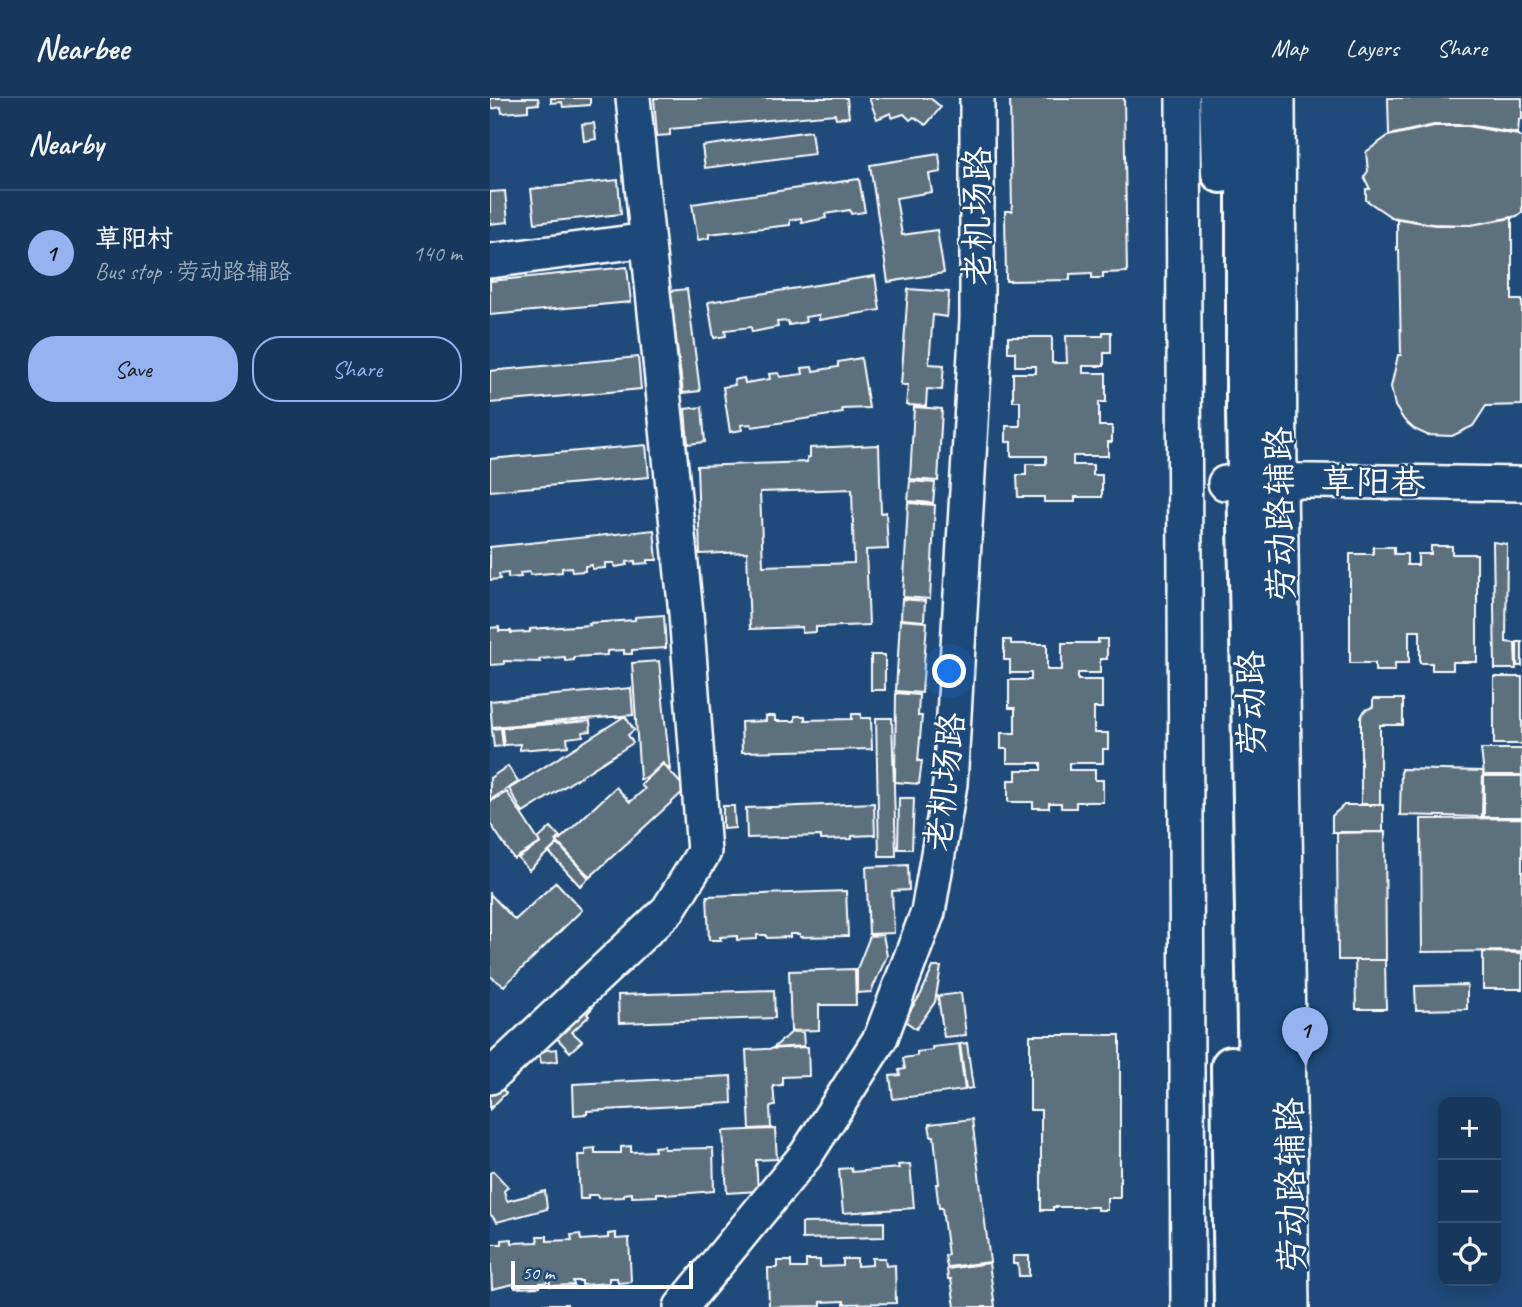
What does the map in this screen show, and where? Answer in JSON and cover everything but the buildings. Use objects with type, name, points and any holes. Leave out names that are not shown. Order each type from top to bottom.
[{"type":"main road","name":"劳动路","points":[[1219,98],[1224,295],[1251,481],[1234,1307]]},
{"type":"main road","name":"劳动路","points":[[1246,98],[1262,1307]]},
{"type":"street","points":[[494,1065],[668,910],[705,852],[686,613],[633,98]]},
{"type":"street","name":"老机场路","points":[[681,1307],[806,1154],[881,1037],[928,912],[951,771],[977,318],[977,98]]},
{"type":"street","points":[[1184,98],[1188,1307]]},
{"type":"street","name":"劳动路辅路","points":[[1278,98],[1251,481],[1292,1307]]},
{"type":"street","points":[[490,261],[647,240]]},
{"type":"street","name":"草阳巷","points":[[1251,481],[1522,484]]},
{"type":"place","name":"草阳村","points":[[1305,1065]]}]
